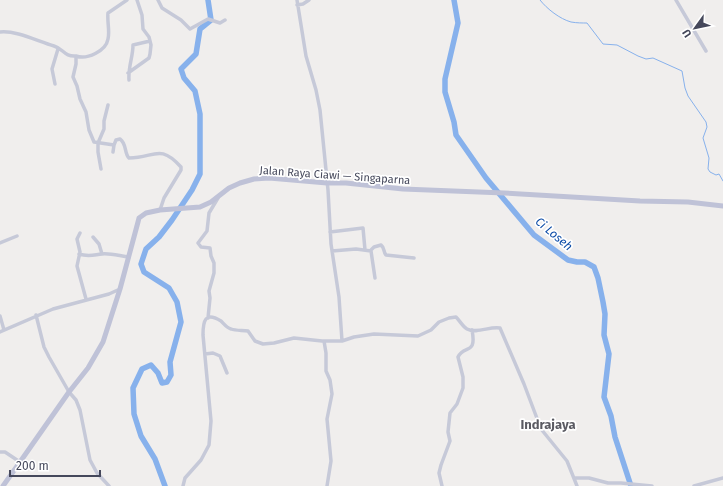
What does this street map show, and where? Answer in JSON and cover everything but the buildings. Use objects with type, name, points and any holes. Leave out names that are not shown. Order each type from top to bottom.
[{"type":"main road","name":"Jalan Raya Ciawi — Singaparna","points":[[3,486],[69,392],[88,368],[103,342],[120,289],[139,218],[146,213],[173,208],[200,207],[211,202],[221,194],[240,183],[254,179],[269,178],[327,183],[346,183],[403,189],[490,192],[633,201],[688,202],[723,206]]},
{"type":"street","points":[[0,32],[15,33],[58,49],[68,56],[89,56],[104,46],[108,40],[108,13],[127,0]]},
{"type":"street","points":[[128,73],[150,57],[151,45],[143,29],[142,14],[137,0]]},
{"type":"street","points":[[158,0],[163,9],[181,20],[190,29],[211,20],[220,23],[225,20]]},
{"type":"street","points":[[309,0],[297,2],[306,56],[320,110],[330,232],[339,297],[342,341]]},
{"type":"street","points":[[676,0],[706,51]]},
{"type":"street","points":[[129,80],[128,73],[133,45],[150,41]]},
{"type":"street","points":[[55,84],[52,69],[58,49]]},
{"type":"street","points":[[76,56],[73,77],[86,112],[92,140],[98,143],[114,145]]},
{"type":"street","points":[[101,169],[98,143],[104,129],[104,121],[108,105]]},
{"type":"street","points":[[113,152],[116,140],[120,139],[124,142],[126,156],[129,158],[164,153],[170,156],[181,166],[181,170],[163,200],[160,210]]},
{"type":"street","points":[[208,318],[210,298],[209,291],[214,273],[214,263],[210,248],[201,247],[198,243],[207,232],[209,213],[221,194]]},
{"type":"street","points":[[330,232],[363,228],[365,250]]},
{"type":"street","points":[[80,233],[77,242],[79,254],[77,266],[86,299]]},
{"type":"street","points":[[0,243],[17,236]]},
{"type":"street","points":[[93,237],[99,244],[102,254]]},
{"type":"street","points":[[370,251],[374,247],[381,245],[386,255],[414,258]]},
{"type":"street","points":[[332,251],[356,249],[370,251]]},
{"type":"street","points":[[370,251],[375,278]]},
{"type":"street","points":[[79,254],[85,256],[102,254],[128,257]]},
{"type":"street","points":[[0,316],[2,331],[36,315],[86,299],[109,294],[120,289]]},
{"type":"street","points":[[36,315],[44,347],[69,392],[76,400],[80,410],[90,460],[97,473],[109,486]]},
{"type":"street","points":[[183,486],[185,478],[201,460],[209,445],[211,421],[203,323],[205,319],[216,318],[230,329],[248,331],[255,341],[263,344],[294,338],[342,341],[354,337],[374,334],[418,336],[430,330],[439,322],[456,317],[466,329],[500,328],[541,429],[567,461],[577,486]]},
{"type":"street","points":[[442,486],[439,473],[440,465],[450,441],[448,432],[449,415],[457,404],[463,388],[463,377],[458,357],[460,353],[469,349],[473,345],[474,339],[472,330]]},
{"type":"street","points":[[324,341],[326,371],[330,380],[332,394],[327,419],[331,461],[326,486]]},
{"type":"street","points":[[205,354],[214,353],[220,356],[227,373]]},
{"type":"street","points":[[0,452],[6,452],[20,462]]},
{"type":"street","points":[[574,478],[589,478],[608,483],[652,486]]},
{"type":"street","points":[[694,486],[723,478]]},
{"type":"waterway","points":[[165,486],[155,459],[141,436],[134,414],[133,388],[142,369],[151,365],[158,373],[162,383],[167,382],[171,375],[170,362],[181,322],[177,302],[169,288],[144,272],[141,264],[146,249],[159,237],[172,220],[192,190],[200,174],[200,114],[195,91],[184,78],[181,69],[196,54],[200,29],[211,20],[208,0]]},
{"type":"waterway","name":"Ci Loseh","points":[[454,0],[458,23],[445,79],[445,92],[454,122],[456,135],[486,178],[534,235],[568,260],[585,262],[594,267],[603,302],[605,314],[604,335],[609,354],[604,397],[631,486]]},
{"type":"waterway","points":[[540,0],[562,19],[577,23],[587,23],[603,44],[617,45],[638,56],[646,59],[653,58],[682,71],[688,96],[706,122],[707,127],[703,138],[709,158],[708,169],[716,175],[719,174],[723,181]]},
{"type":"district","name":"Indrajaya","points":[[548,424]]}]
